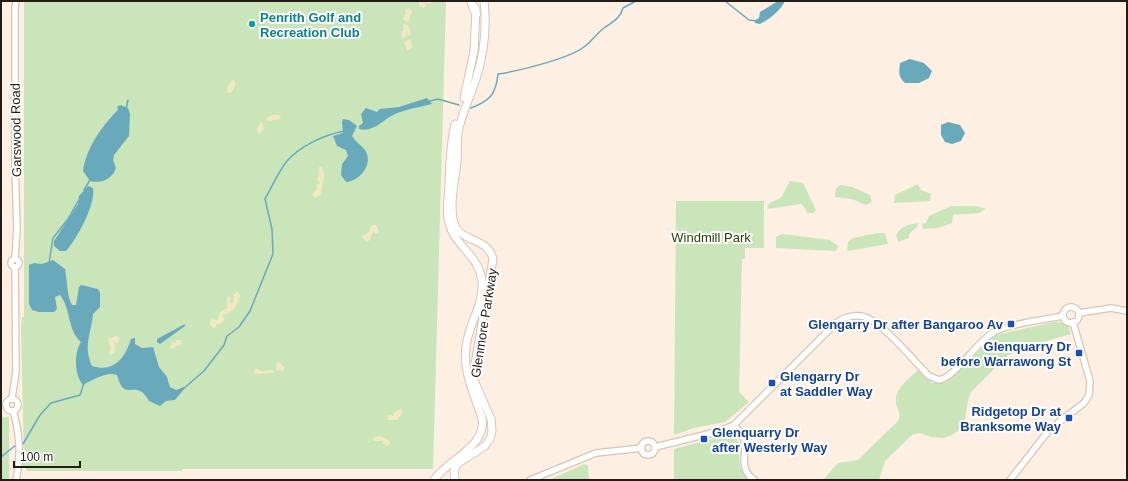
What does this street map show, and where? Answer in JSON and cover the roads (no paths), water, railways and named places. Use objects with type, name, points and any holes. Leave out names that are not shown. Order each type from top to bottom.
[{"type":"highway","points":[[471,1],[476,14]]},
{"type":"main road","name":"Glenmore Parkway","points":[[466,99],[472,68],[476,14],[475,1]]},
{"type":"main road","name":"Glenmore Parkway","points":[[456,480],[454,471],[457,464],[485,446],[490,439],[492,432],[491,419],[473,376],[482,306],[480,270],[474,259],[453,234],[447,215],[450,149],[466,99],[479,68],[484,39],[484,1]]},
{"type":"main road","name":"Glenmore Parkway","points":[[434,480],[453,460],[476,442],[483,428],[482,418],[468,381],[465,367],[468,336],[482,306],[493,264],[492,254],[483,244],[459,233],[453,218],[452,198],[457,163],[458,134],[461,113]]},
{"type":"main road","points":[[441,474],[448,473],[456,480]]},
{"type":"street","name":"Garswood Road","points":[[12,398],[16,372],[15,267],[19,263],[15,259],[17,228],[15,166],[16,1]]},
{"type":"street","points":[[1063,316],[1065,310],[1070,307],[1076,309],[1079,313]]},
{"type":"street","points":[[1079,313],[1111,308],[1127,311]]},
{"type":"street","points":[[1063,316],[1067,322],[1073,322],[1078,319],[1079,313]]},
{"type":"street","points":[[655,447],[648,441],[644,442],[642,448],[645,454],[649,454],[654,451],[655,447],[720,431],[734,425],[836,323],[845,318],[859,316],[874,322],[929,376],[939,380],[948,376],[994,332],[1063,316]]},
{"type":"street","points":[[1010,480],[1050,429],[1084,403],[1089,395],[1090,381],[1073,322]]},
{"type":"street","points":[[12,398],[17,400],[18,406],[13,411],[8,409],[6,405],[7,400],[12,398]]},
{"type":"street","points":[[13,411],[18,432],[16,480]]},
{"type":"street","points":[[734,425],[743,438],[745,469],[754,480]]},
{"type":"street","points":[[530,480],[596,454],[642,448]]},
{"type":"water","points":[[778,1],[785,1],[767,20],[760,24],[755,23],[755,20],[759,18],[760,12]]},
{"type":"water","points":[[910,59],[924,63],[932,71],[929,78],[919,83],[905,83],[901,79],[899,69],[900,63]]},
{"type":"water","points":[[427,98],[432,104],[395,114],[369,129],[359,129],[359,126],[363,123],[361,114],[366,108],[377,112],[380,109],[399,107]]},
{"type":"water","points":[[120,105],[128,108],[130,114],[129,136],[114,155],[113,160],[116,168],[112,175],[106,180],[99,182],[90,181],[83,171],[87,154],[106,123],[118,110],[117,107]]},
{"type":"water","points":[[343,119],[349,120],[357,126],[352,136],[365,150],[368,161],[367,166],[361,175],[356,179],[346,182],[341,175],[342,164],[348,156],[346,150],[337,146],[333,136],[343,133]]},
{"type":"water","points":[[948,122],[960,125],[965,133],[961,141],[952,144],[945,142],[941,135],[941,125]]},
{"type":"water","points":[[88,186],[93,188],[92,203],[89,212],[70,246],[66,251],[60,251],[54,246],[54,241],[78,204],[79,196]]},
{"type":"water","points":[[53,260],[65,269],[68,293],[72,305],[76,305],[79,287],[81,285],[98,289],[100,293],[100,307],[93,314],[88,340],[89,359],[92,366],[100,368],[112,366],[122,358],[131,339],[135,338],[135,344],[142,348],[153,347],[159,367],[167,377],[170,387],[176,390],[185,388],[175,400],[166,401],[160,406],[149,401],[142,392],[138,390],[128,390],[122,387],[117,375],[113,374],[100,377],[83,385],[78,375],[76,364],[77,352],[81,342],[73,331],[66,306],[60,295],[55,297],[57,309],[54,312],[39,312],[32,310],[29,304],[29,265],[34,263],[42,264]]},
{"type":"water","points":[[185,324],[185,326],[160,344],[157,342],[157,339]]},
{"type":"waterway","points":[[471,108],[487,100],[493,92],[498,74],[542,64],[567,56],[577,51],[587,45],[601,30],[615,20],[620,15],[623,8],[636,1]]},
{"type":"waterway","points":[[725,1],[749,20],[757,21]]},
{"type":"waterway","points":[[430,101],[438,99],[459,105]]},
{"type":"waterway","points":[[126,109],[128,100]]},
{"type":"waterway","points":[[183,389],[204,371],[224,345],[227,336],[239,327],[250,311],[273,254],[272,229],[265,199],[281,170],[287,161],[305,146],[328,135],[344,131]]},
{"type":"waterway","points":[[84,190],[90,180]]},
{"type":"waterway","points":[[49,263],[53,238],[68,219],[78,201]]},
{"type":"waterway","points":[[1,457],[16,445],[23,444],[40,415],[51,403],[80,395],[84,383]]},
{"type":"place","name":"Penrith Golf and Recreation Club","points":[[252,24]]},
{"type":"place","name":"Glengarry Dr after Bangaroo Av","points":[[1011,324]]},
{"type":"place","name":"Glenquarry Dr before Warrawong St","points":[[1079,353]]},
{"type":"place","name":"Glengarry Dr at Saddler Way","points":[[772,383]]},
{"type":"place","name":"Ridgetop Dr at Branksome Way","points":[[1069,418]]},
{"type":"place","name":"Glenquarry Dr after Westerly Way","points":[[704,439]]},
{"type":"park label","name":"Windmill Park","points":[[711,237]]}]
